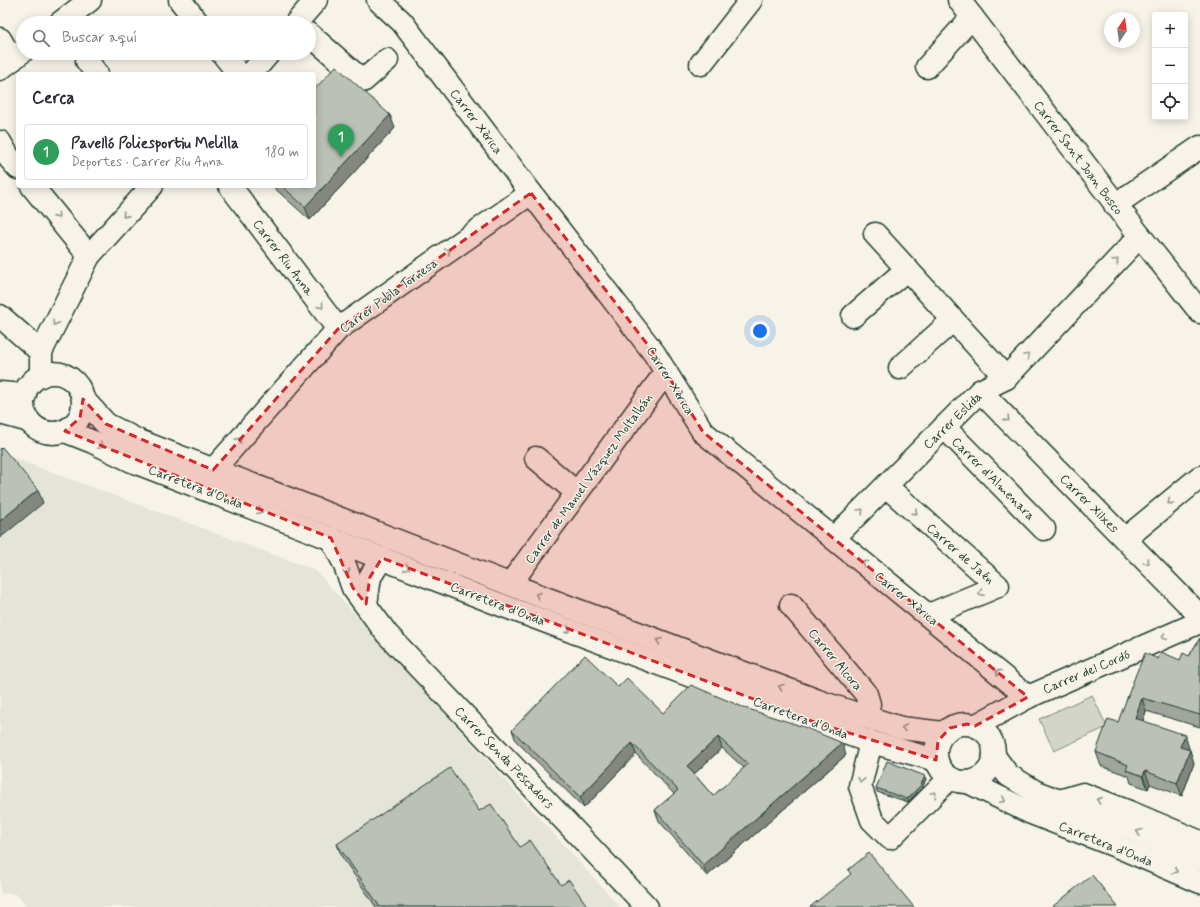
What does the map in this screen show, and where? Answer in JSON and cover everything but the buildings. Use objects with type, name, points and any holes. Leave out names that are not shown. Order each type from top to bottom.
[{"type":"street","points":[[69,16],[90,0]]},
{"type":"street","points":[[180,0],[193,16]]},
{"type":"street","points":[[306,16],[316,0]]},
{"type":"street","name":"Carrer Xèrica","points":[[378,0],[402,22],[654,353],[703,432],[1028,697]]},
{"type":"street","points":[[701,64],[751,0]]},
{"type":"street","name":"Carrer Sant Joan Bosco","points":[[959,0],[1115,205],[1200,312]]},
{"type":"street","points":[[927,67],[972,17]]},
{"type":"street","points":[[0,39],[12,60]]},
{"type":"street","points":[[316,41],[363,81],[387,60]]},
{"type":"street","points":[[228,60],[237,72]]},
{"type":"street","points":[[253,72],[263,60]]},
{"type":"street","points":[[0,142],[10,159],[16,166]]},
{"type":"street","points":[[1115,205],[1200,147]]},
{"type":"street","points":[[34,188],[89,256]]},
{"type":"street","points":[[41,376],[41,352],[89,256],[150,188]]},
{"type":"street","name":"Carrer Riu Anna","points":[[232,188],[338,329]]},
{"type":"street","name":"Carrer Pobla Tornesa","points":[[213,470],[338,329],[531,193]]},
{"type":"street","points":[[875,234],[1006,378]]},
{"type":"street","name":"Carrer Eslida","points":[[834,538],[980,391],[1006,378],[1140,236]]},
{"type":"street","points":[[853,316],[907,268]]},
{"type":"street","points":[[0,316],[41,352]]},
{"type":"street","points":[[900,368],[953,320]]},
{"type":"street","name":"Carrer de Manuel Vázquez Moltalbán","points":[[510,584],[666,372]]},
{"type":"street","points":[[59,374],[68,377],[80,390],[83,399],[83,409],[80,418],[73,426],[65,431],[52,433],[43,432],[29,421],[25,413],[23,404],[24,394],[28,387],[41,376],[59,374]]},
{"type":"street","name":"Carrer Xilxes","points":[[980,391],[1200,616]]},
{"type":"street","points":[[0,392],[24,394]]},
{"type":"street","name":"Carretera d'Onda","points":[[83,399],[106,424],[139,441],[213,470],[866,718],[901,728],[943,733]]},
{"type":"street","points":[[0,413],[29,421]]},
{"type":"street","name":"Carrer d'Almenara","points":[[944,427],[1044,529]]},
{"type":"street","name":"Carretera d'Onda","points":[[65,431],[93,442],[132,461],[496,603],[814,722],[871,742],[919,754],[936,760]]},
{"type":"street","points":[[536,458],[577,493]]},
{"type":"street","points":[[1125,539],[1200,477]]},
{"type":"street","name":"Carrer de Jaén","points":[[886,486],[998,586],[929,616]]},
{"type":"street","name":"Carrer Senda Pescadors","points":[[330,538],[344,563],[354,588],[387,634],[647,907]]},
{"type":"street","points":[[366,604],[370,577],[382,558]]},
{"type":"street","name":"Carrer Alcora","points":[[791,605],[866,694],[869,704],[866,718]]},
{"type":"street","name":"Carrer del Cordó","points":[[975,726],[1028,697],[1200,622]]},
{"type":"street","points":[[958,724],[975,726],[984,730],[990,737],[994,746],[992,765],[978,780],[959,780],[944,774],[939,768],[936,760],[935,750],[943,733],[958,724]]},
{"type":"street","points":[[871,742],[860,786],[872,820],[890,838],[959,780]]},
{"type":"street","name":"Carretera d'Onda","points":[[994,756],[1008,775],[1036,792],[1129,828],[1200,859]]},
{"type":"street","name":"Carretera d'Onda","points":[[959,780],[1029,812],[1121,848],[1200,882]]},
{"type":"street","points":[[1059,801],[1083,794],[1200,842]]},
{"type":"highlighted area","points":[[531,193],[654,353],[703,432],[1028,697],[975,726],[967,724],[950,728],[938,741],[936,760],[814,722],[382,558],[370,577],[366,604],[353,588],[331,538],[65,431],[80,418],[83,399],[106,424],[213,470],[338,329]]},
{"type":"shaded area","points":[[0,453],[315,570],[620,907],[28,907],[16,894],[0,893]]},
{"type":"shaded area","points":[[1092,695],[1107,727],[1054,751],[1039,719]]},
{"type":"place","name":"Pavelló Poliesportiu Melilla","points":[[341,157]]}]
